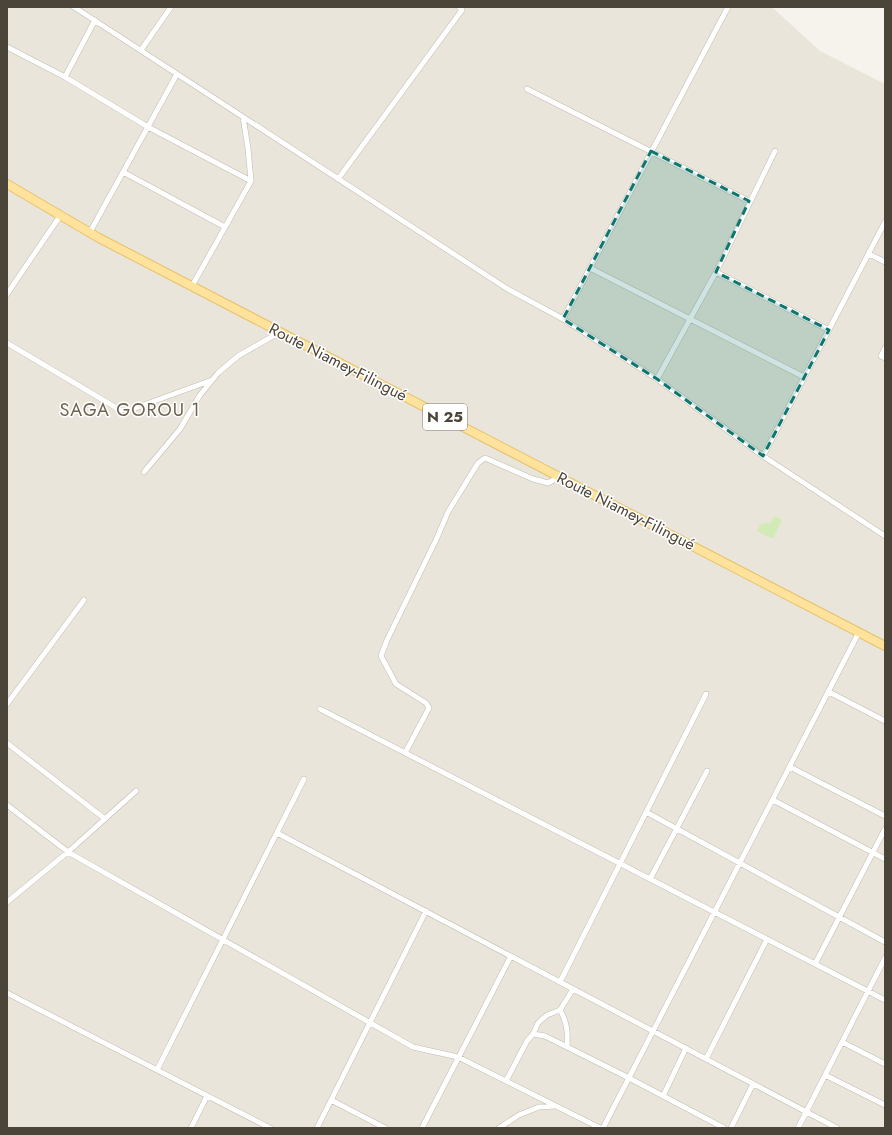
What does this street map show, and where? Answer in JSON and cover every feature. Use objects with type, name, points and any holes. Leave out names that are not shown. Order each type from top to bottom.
[{"type":"main road","name":"Route Niamey-Filingué","points":[[7,184],[60,216],[192,286],[885,646]]},
{"type":"street","points":[[74,7],[506,288],[563,319],[658,379],[763,456],[885,536]]},
{"type":"street","points":[[140,50],[171,7]]},
{"type":"street","points":[[338,179],[462,10],[459,7]]},
{"type":"street","points":[[563,319],[728,7]]},
{"type":"street","points":[[65,77],[95,20]]},
{"type":"street","points":[[7,46],[65,77],[148,127],[251,181]]},
{"type":"street","points":[[90,232],[177,74]]},
{"type":"street","points":[[527,89],[750,201]]},
{"type":"street","points":[[192,286],[251,181],[243,117]]},
{"type":"street","points":[[658,379],[716,272],[775,151]]},
{"type":"street","points":[[123,172],[226,226]]},
{"type":"street","points":[[7,294],[60,216]]},
{"type":"street","points":[[763,456],[885,222]]},
{"type":"street","points":[[869,254],[885,262]]},
{"type":"street","points":[[590,268],[804,377]]},
{"type":"street","points":[[716,272],[829,330]]},
{"type":"street","points":[[144,472],[180,429],[200,395],[218,373],[238,356],[280,332]]},
{"type":"street","points":[[7,343],[120,410],[130,410],[212,380]]},
{"type":"street","points":[[885,348],[881,356],[885,358]]},
{"type":"street","points":[[405,753],[429,708],[426,703],[396,684],[381,656],[387,640],[436,540],[448,512],[478,463],[485,458],[533,479],[548,483],[559,476]]},
{"type":"street","points":[[7,704],[84,600]]},
{"type":"street","points":[[7,805],[68,852],[413,1047],[458,1057],[602,1128],[654,1031],[859,632]]},
{"type":"street","points":[[829,692],[885,721]]},
{"type":"street","points":[[560,982],[706,694]]},
{"type":"street","points":[[320,709],[885,1000]]},
{"type":"street","points":[[7,743],[106,819]]},
{"type":"street","points":[[790,767],[885,816]]},
{"type":"street","points":[[650,879],[707,771]]},
{"type":"street","points":[[157,1070],[304,779]]},
{"type":"street","points":[[7,901],[68,852],[136,791]]},
{"type":"street","points":[[773,800],[885,859]]},
{"type":"street","points":[[646,812],[885,942]]},
{"type":"street","points":[[816,964],[885,829]]},
{"type":"street","points":[[277,833],[837,1128]]},
{"type":"street","points":[[317,1128],[426,911]]},
{"type":"street","points":[[706,1059],[767,939]]},
{"type":"street","points":[[422,1128],[511,956]]},
{"type":"street","points":[[798,1128],[885,958]]},
{"type":"street","points":[[506,1081],[538,1023],[547,1015],[560,1010],[573,989]]},
{"type":"street","points":[[7,993],[270,1128]]},
{"type":"street","points":[[560,1010],[566,1020],[568,1033],[566,1047]]},
{"type":"street","points":[[533,1034],[545,1036],[724,1128]]},
{"type":"street","points":[[842,1042],[885,1064]]},
{"type":"street","points":[[663,1096],[686,1048]]},
{"type":"street","points":[[825,1075],[885,1105]]},
{"type":"street","points":[[731,1128],[753,1084]]},
{"type":"street","points":[[191,1128],[207,1096]]},
{"type":"street","points":[[331,1100],[385,1128]]},
{"type":"street","points":[[499,1128],[519,1115],[539,1107],[556,1106]]},
{"type":"highlighted area","points":[[651,151],[749,201],[716,272],[829,330],[763,456],[657,379],[563,319]]},
{"type":"shaded area","points":[[7,7],[772,7],[820,51],[885,84],[885,1128],[7,1128]]},
{"type":"green space","points":[[774,516],[782,520],[773,539],[757,531],[761,523],[764,524],[766,522],[770,524]]},
{"type":"district","name":"SAGA GOROU 1","points":[[130,410]]}]
